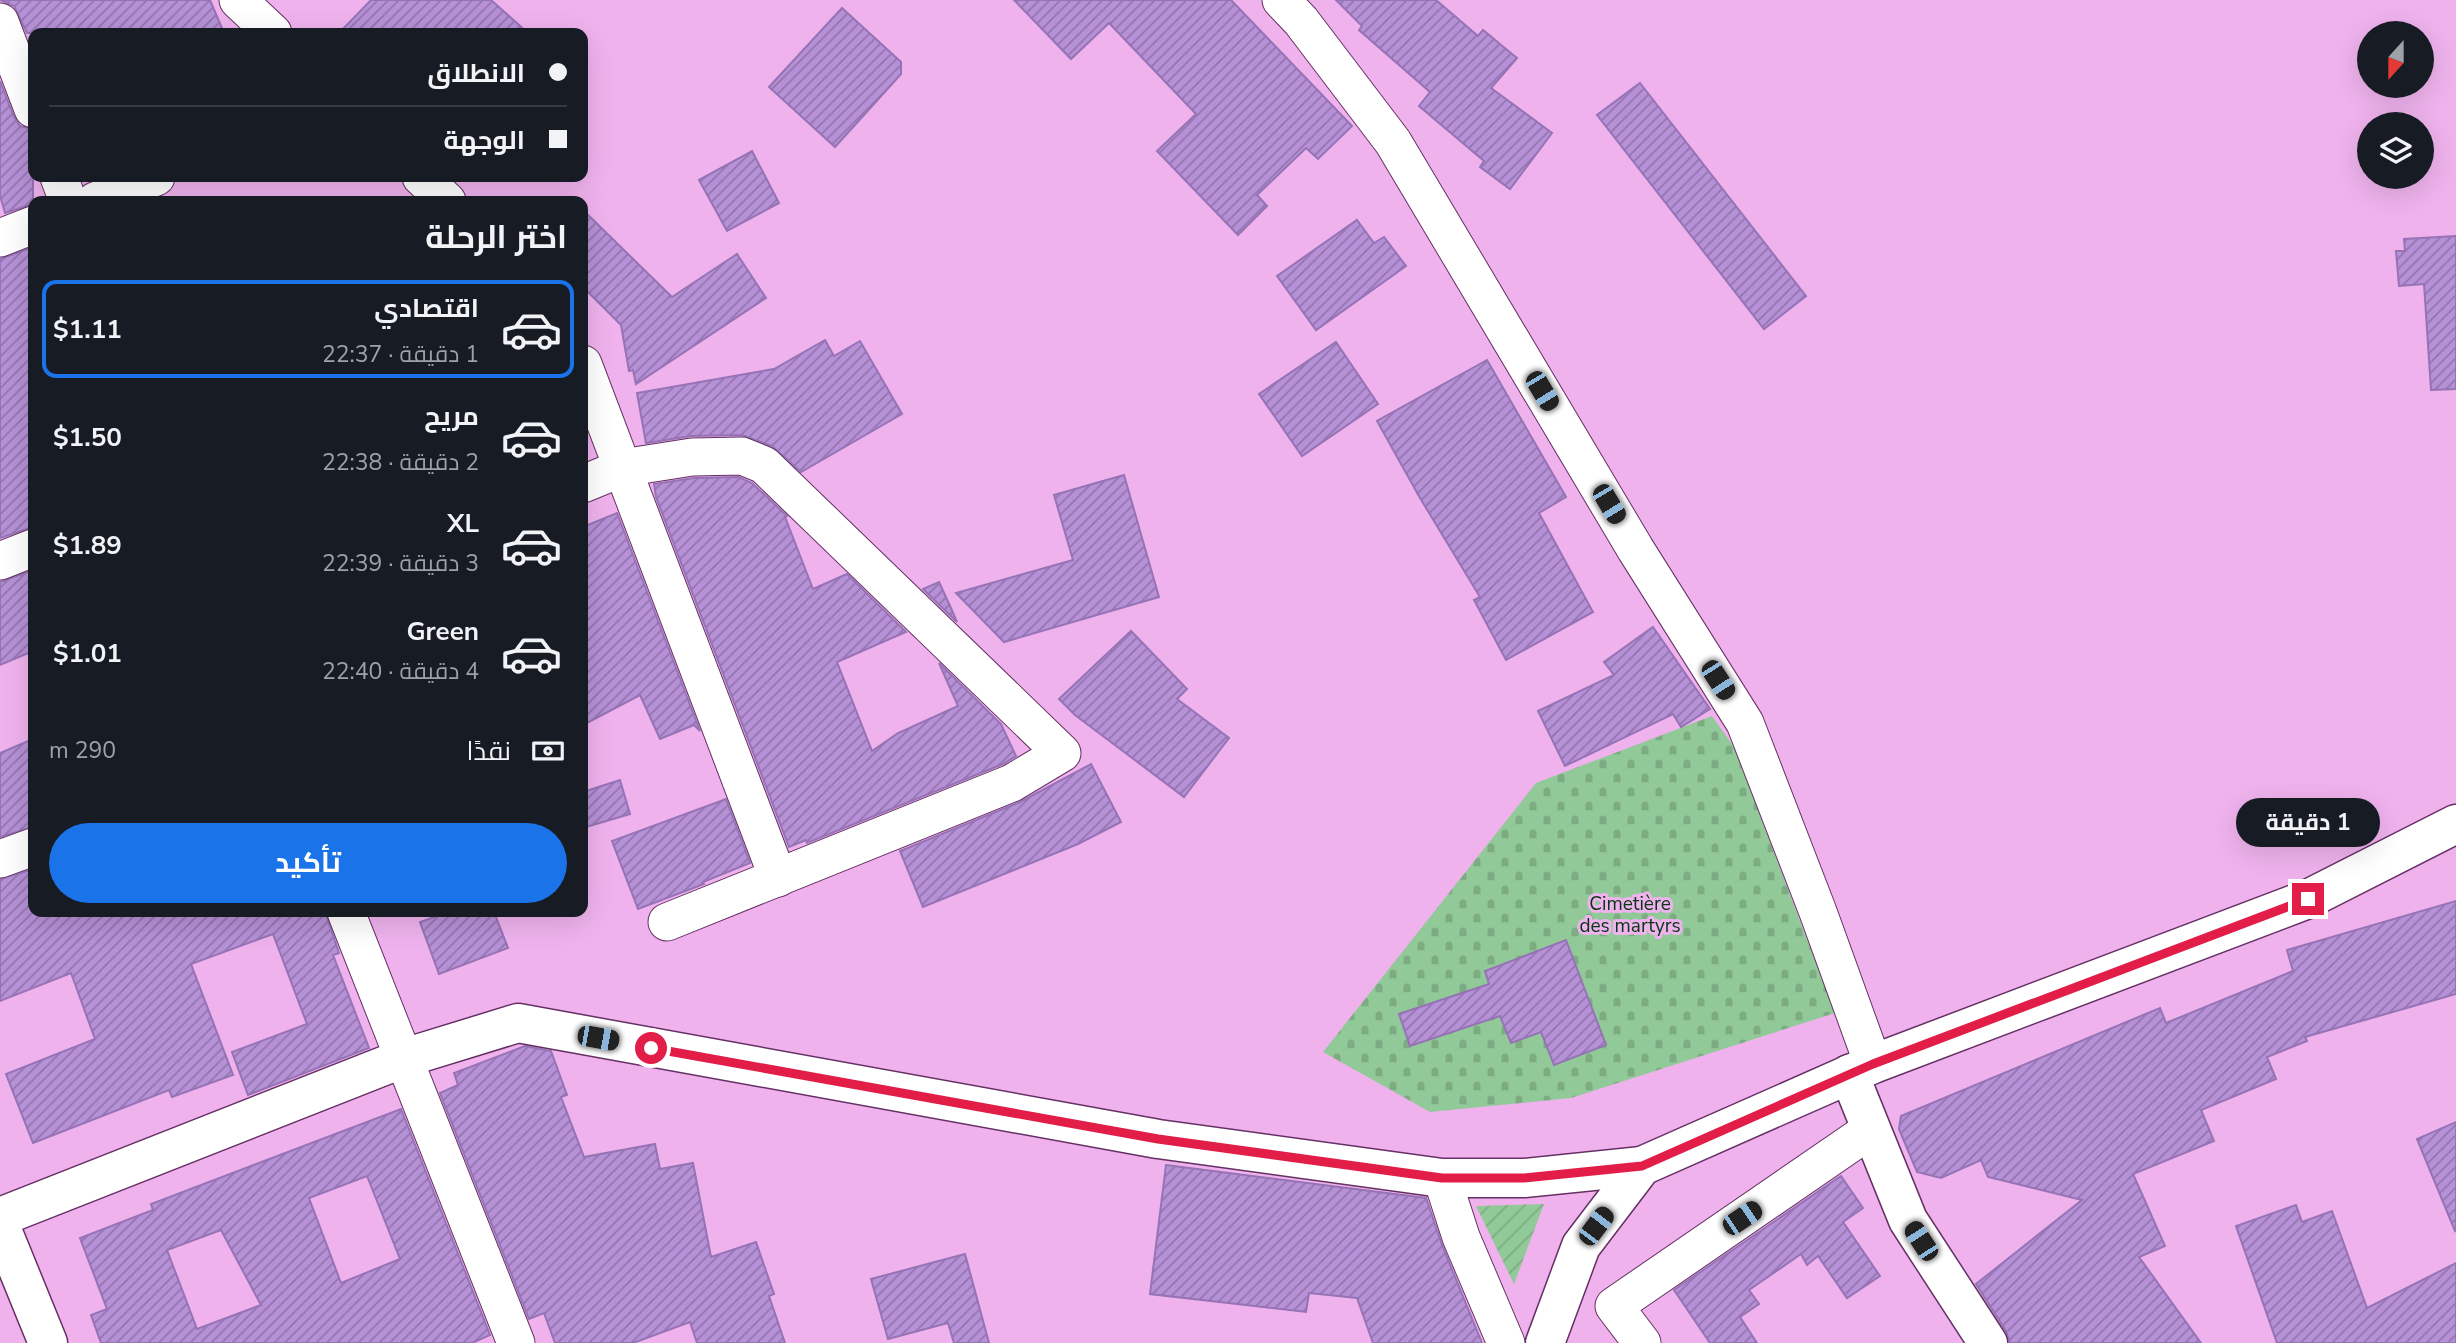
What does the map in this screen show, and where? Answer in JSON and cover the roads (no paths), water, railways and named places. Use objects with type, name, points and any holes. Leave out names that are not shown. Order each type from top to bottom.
[{"type":"street","points":[[238,0],[267,28]]},
{"type":"street","points":[[1281,0],[1301,21],[1393,142],[1636,550],[1745,723],[1818,912],[1861,1069],[1870,1130],[1908,1220],[1988,1343]]},
{"type":"street","points":[[0,22],[28,96]]},
{"type":"street","points":[[108,196],[143,182]]},
{"type":"street","points":[[426,182],[442,196]]},
{"type":"street","points":[[0,238],[28,227]]},
{"type":"street","points":[[588,377],[778,878]]},
{"type":"street","points":[[588,482],[622,468],[704,457],[742,456],[764,465],[1062,753],[1012,783],[667,922]]},
{"type":"street","points":[[0,561],[28,550]]},
{"type":"street","points":[[0,1217],[404,1058],[518,1023],[1158,1139],[1442,1178],[1524,1178],[1642,1166],[1861,1069],[2308,899],[2456,824]]},
{"type":"street","points":[[0,859],[28,848]]},
{"type":"street","points":[[348,917],[516,1343]]},
{"type":"street","points":[[1614,1306],[1870,1130]]},
{"type":"street","points":[[1545,1343],[1581,1246],[1642,1166]]},
{"type":"street","points":[[1442,1178],[1461,1237],[1506,1343]]},
{"type":"street","points":[[0,1225],[47,1343]]},
{"type":"street","points":[[1568,1279],[1614,1306],[1642,1343]]},
{"type":"park label","name":"Cimetière des martyrs","points":[[1630,915]]}]
